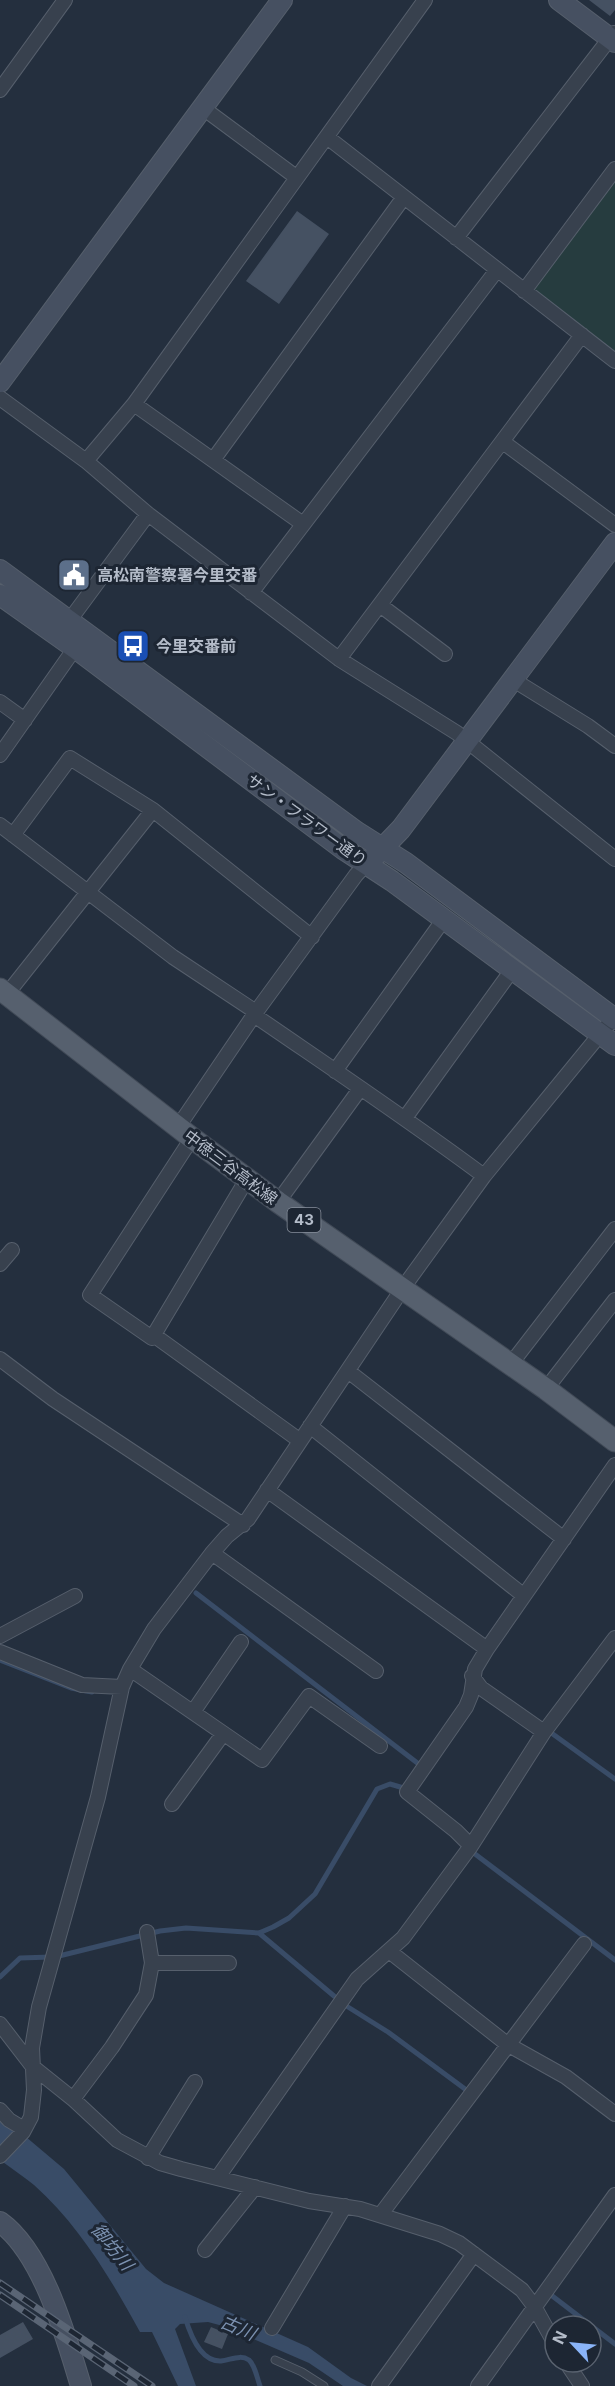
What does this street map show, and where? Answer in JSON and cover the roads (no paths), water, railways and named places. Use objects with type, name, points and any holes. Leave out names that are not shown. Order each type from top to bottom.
[{"type":"main road","name":"中徳三谷高松線","points":[[4,991],[185,1133],[278,1202],[546,1389],[615,1441]]},
{"type":"street","points":[[0,90],[65,0]]},
{"type":"street","points":[[3,372],[204,108],[282,0]]},
{"type":"street","points":[[86,461],[134,404],[425,0]]},
{"type":"street","points":[[456,238],[613,37],[559,0]]},
{"type":"street","points":[[204,108],[296,177]]},
{"type":"street","points":[[327,137],[615,361]]},
{"type":"street","points":[[524,291],[615,169]]},
{"type":"street","points":[[213,460],[404,197]]},
{"type":"street","points":[[251,593],[497,270]]},
{"type":"street","points":[[339,659],[582,335]]},
{"type":"street","points":[[0,398],[86,461],[148,514],[339,659],[467,741],[615,859]]},
{"type":"street","points":[[134,404],[303,524]]},
{"type":"street","points":[[502,442],[615,525]]},
{"type":"street","points":[[64,628],[148,514]]},
{"type":"street","points":[[299,1440],[155,1336],[152,1338],[90,1295],[255,1014],[356,875],[401,829],[512,679],[613,551]]},
{"type":"street","name":"サン・フラワー通り","points":[[0,570],[64,628],[357,832],[406,863],[614,1017]]},
{"type":"street","name":"サン・フラワー通り","points":[[0,595],[64,628],[75,648],[333,842],[367,863],[608,1039]]},
{"type":"street","points":[[380,605],[445,654]]},
{"type":"street","points":[[0,755],[75,648]]},
{"type":"street","points":[[512,679],[588,726],[615,746]]},
{"type":"street","points":[[0,702],[25,720]]},
{"type":"street","points":[[13,835],[70,758],[153,810],[312,937]]},
{"type":"street","points":[[4,991],[153,810]]},
{"type":"street","points":[[0,825],[173,957],[360,1089],[405,1118],[484,1176]]},
{"type":"street","points":[[335,1071],[444,919]]},
{"type":"street","points":[[405,1118],[513,970]]},
{"type":"street","points":[[0,2156],[24,2131],[31,2117],[33,2106],[32,2048],[45,1980],[70,1900],[95,1808],[122,1687],[130,1669],[154,1629],[212,1553],[227,1536],[243,1525],[402,1289],[484,1176],[608,1039],[614,1017]]},
{"type":"street","points":[[278,1202],[360,1089]]},
{"type":"street","points":[[155,1336],[247,1179]]},
{"type":"street","points":[[510,1365],[615,1229]]},
{"type":"street","points":[[0,1264],[12,1250]]},
{"type":"street","points":[[546,1389],[615,1300]]},
{"type":"street","points":[[0,1359],[53,1399],[243,1525]]},
{"type":"street","points":[[348,1371],[564,1539]]},
{"type":"street","points":[[310,1426],[524,1595]]},
{"type":"street","points":[[471,1846],[407,1792],[466,1707],[471,1695],[472,1676],[487,1649],[615,1465]]},
{"type":"street","points":[[267,1490],[487,1649]]},
{"type":"street","points":[[212,1553],[376,1671]]},
{"type":"street","points":[[0,1635],[75,1596]]},
{"type":"street","points":[[218,2177],[357,1978],[403,1938],[471,1846],[544,1732],[615,1638]]},
{"type":"street","points":[[193,1712],[242,1642]]},
{"type":"street","points":[[0,1653],[82,1685],[122,1687]]},
{"type":"street","points":[[130,1669],[262,1760],[309,1696],[380,1746]]},
{"type":"street","points":[[472,1676],[481,1688],[544,1732]]},
{"type":"street","points":[[172,1804],[224,1734]]},
{"type":"street","points":[[73,2099],[112,2047],[146,1995],[152,1963],[147,1932]]},
{"type":"street","points":[[381,2214],[584,1944]]},
{"type":"street","points":[[389,1950],[507,2044],[566,2077],[615,2114]]},
{"type":"street","points":[[152,1963],[229,1963]]},
{"type":"street","points":[[0,2024],[33,2067],[73,2099],[117,2140],[148,2157],[181,2169],[309,2201],[381,2214],[440,2234],[459,2243],[522,2290],[543,2322]]},
{"type":"street","points":[[148,2157],[195,2082]]},
{"type":"street","points":[[0,2110],[24,2131]]},
{"type":"street","points":[[205,2250],[255,2187]]},
{"type":"street","points":[[477,2386],[615,2195]]},
{"type":"street","points":[[272,2328],[345,2206]]},
{"type":"street","points":[[0,2222],[7,2227],[32,2259],[50,2293],[81,2386]]},
{"type":"street","points":[[379,2386],[474,2254]]},
{"type":"lane","points":[[275,2360],[302,2372],[324,2386]]},
{"type":"water","points":[[0,2115],[64,2169],[146,2269],[164,2283],[308,2347],[351,2378],[367,2386],[343,2386],[309,2363],[223,2326],[208,2322],[180,2324],[175,2329],[196,2386],[178,2386],[152,2332],[140,2332],[118,2292],[80,2235],[34,2185],[0,2160]]},
{"type":"waterway","points":[[196,1593],[420,1765],[418,1769]]},
{"type":"waterway","points":[[0,1660],[71,1688],[92,1692]]},
{"type":"waterway","points":[[550,1732],[615,1779]]},
{"type":"waterway","points":[[55,1957],[160,1931],[186,1928],[259,1933],[273,1927],[289,1918],[315,1894],[377,1789],[390,1784],[407,1789]]},
{"type":"waterway","points":[[475,1854],[615,1960]]},
{"type":"waterway","points":[[259,1933],[334,1996]]},
{"type":"waterway","points":[[0,1977],[20,1958],[51,1957]]},
{"type":"waterway","points":[[348,2007],[388,2032],[465,2089]]},
{"type":"waterway","points":[[551,2295],[615,2344]]},
{"type":"waterway","points":[[185,2317],[193,2339],[207,2357],[221,2361],[239,2357],[246,2358],[251,2362],[260,2386]]},
{"type":"railway","points":[[0,2283],[152,2386]]},
{"type":"railway","points":[[0,2295],[134,2386]]},
{"type":"place","name":"高松南警察署今里交番","points":[[74,575]]},
{"type":"place","name":"今里交番前","points":[[133,646]]},
{"type":"water label","name":"御坊川","points":[[112,2247]]},
{"type":"water label","name":"古川","points":[[238,2328]]}]
